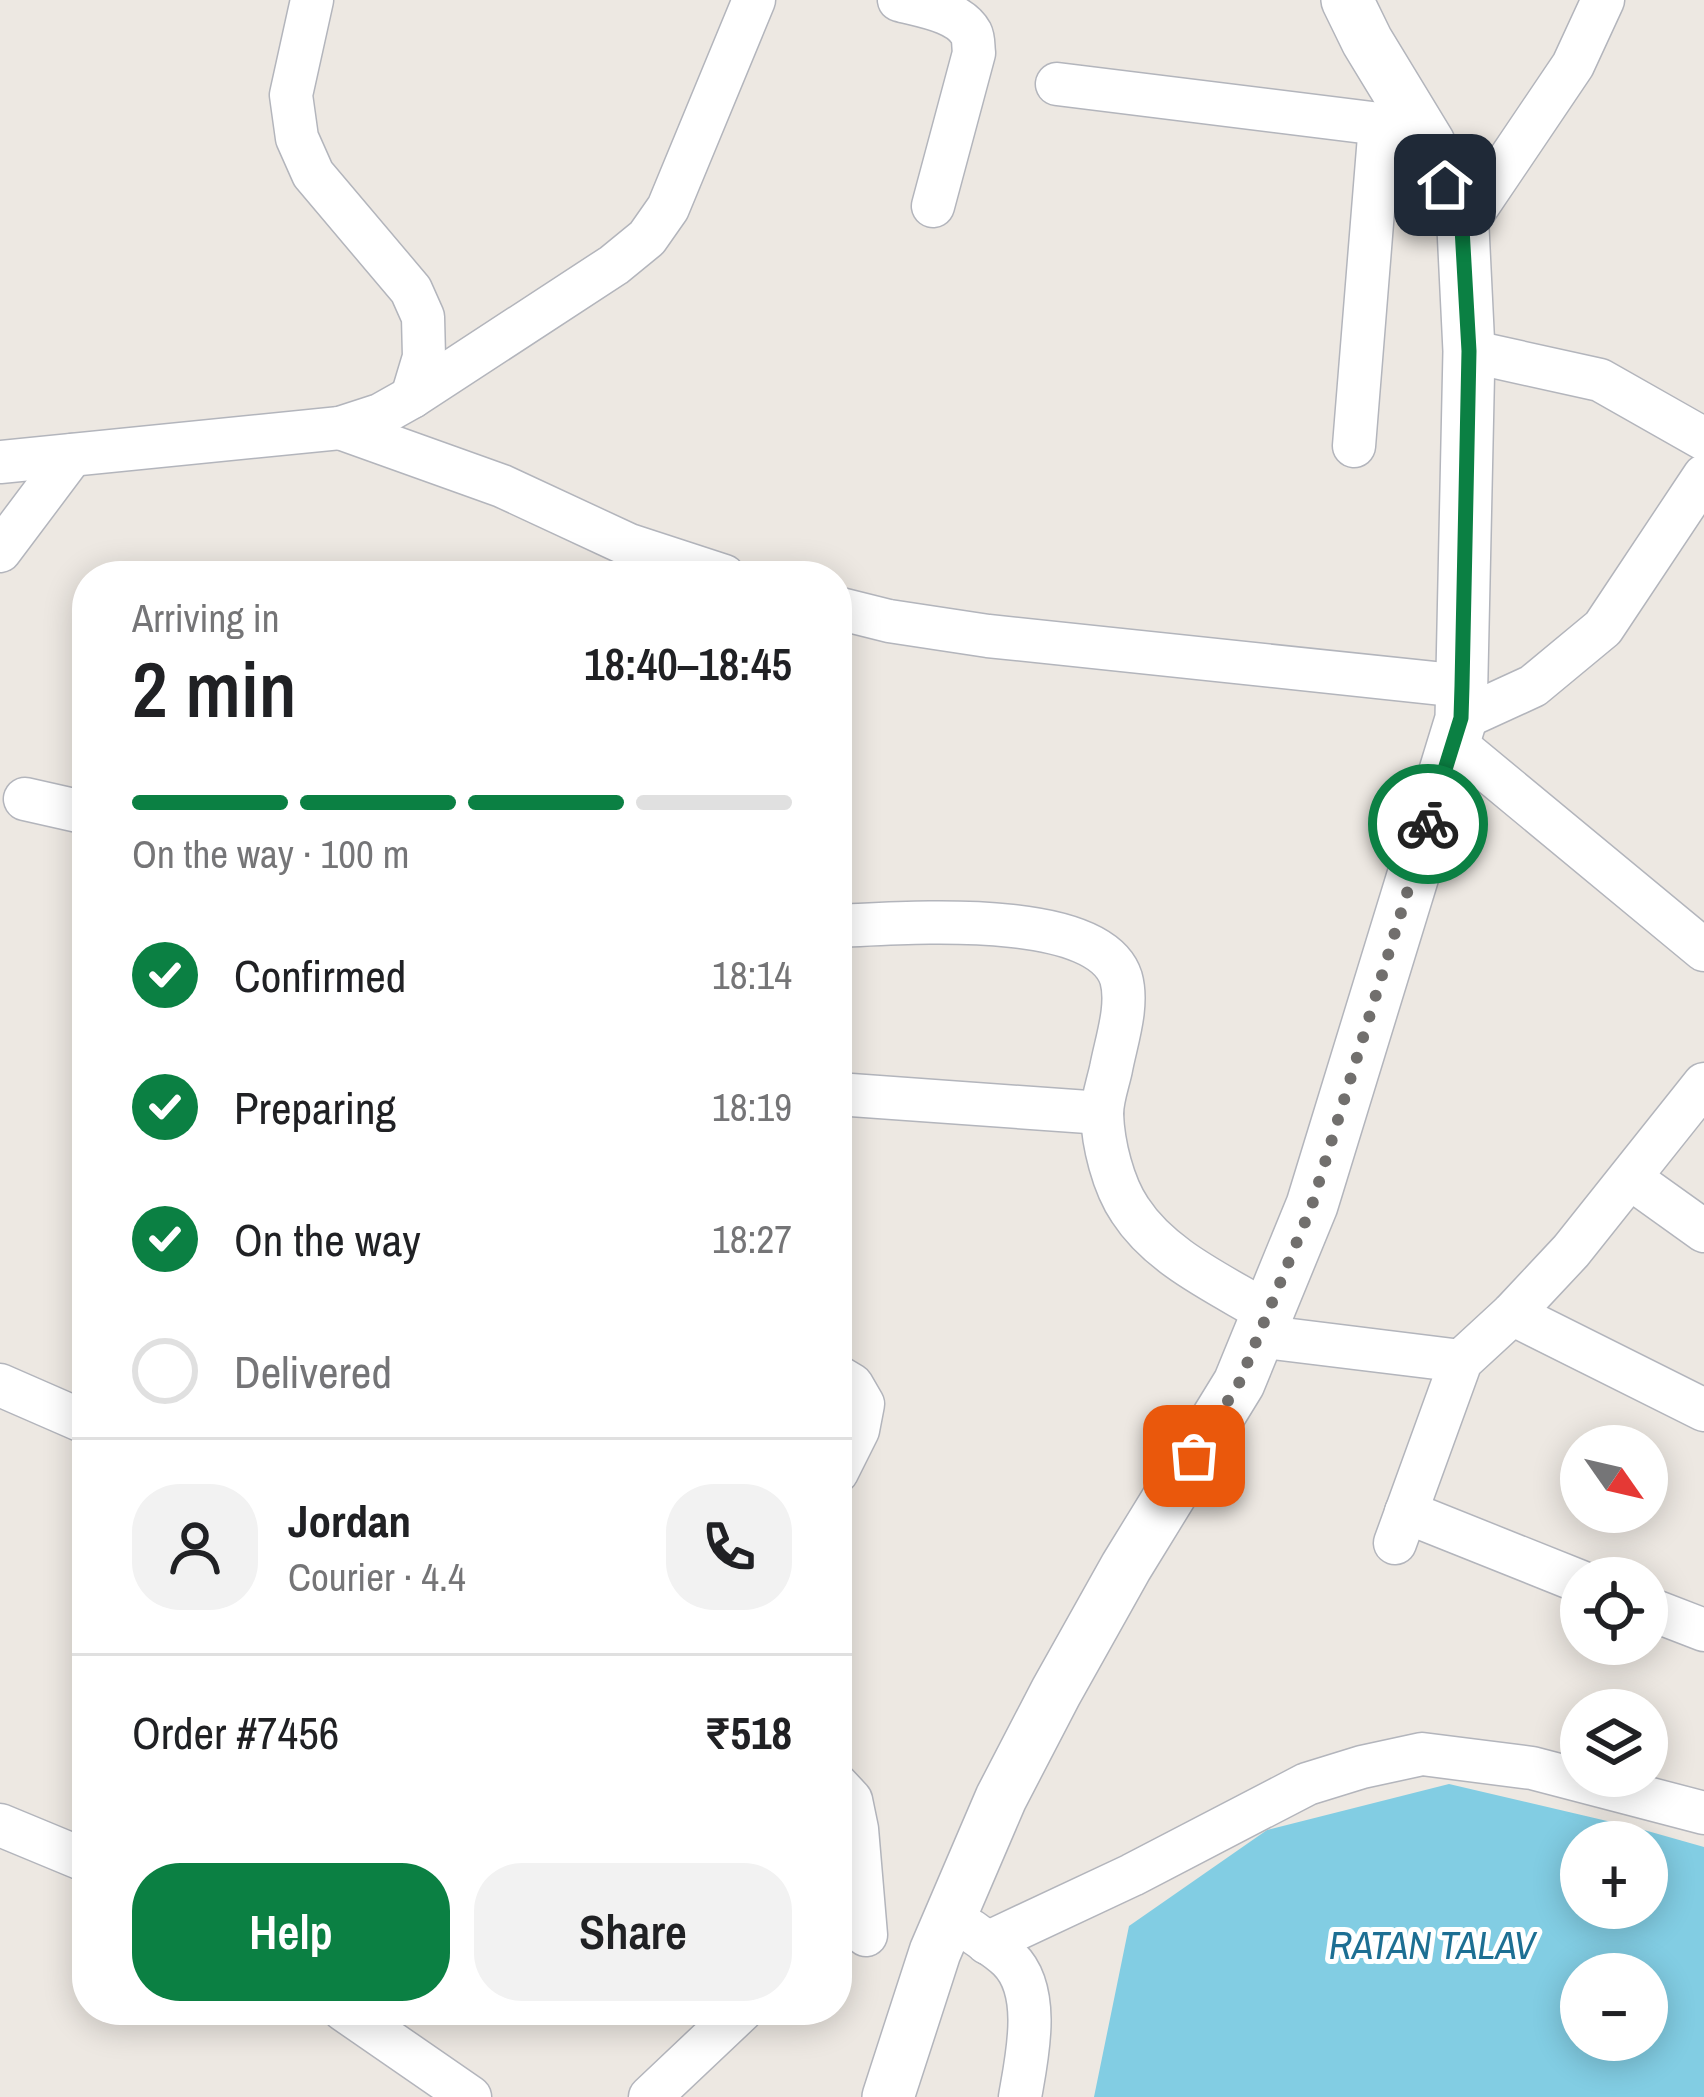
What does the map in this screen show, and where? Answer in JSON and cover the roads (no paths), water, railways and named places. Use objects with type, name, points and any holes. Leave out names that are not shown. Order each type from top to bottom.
[{"type":"street","points":[[313,0],[291,94],[297,138],[313,174],[411,290],[423,317],[424,356],[412,397]]},
{"type":"street","points":[[0,462],[340,428],[380,415],[412,397],[614,265],[647,238],[668,208],[754,0]]},
{"type":"street","points":[[888,2097],[957,1937],[1001,1798],[1126,1568],[1239,1383],[1263,1325],[1312,1205],[1459,716],[1469,351],[1462,228],[1400,126],[1348,0]]},
{"type":"street","points":[[1462,228],[1573,65],[1604,0]]},
{"type":"street","points":[[925,3],[971,34],[974,53],[933,206]]},
{"type":"street","points":[[1057,84],[1400,126]]},
{"type":"street","points":[[1354,446],[1400,126]]},
{"type":"street","points":[[1469,351],[1600,380],[1704,439]]},
{"type":"street","points":[[340,428],[502,486],[629,544],[679,561]]},
{"type":"street","points":[[0,551],[72,455]]},
{"type":"street","points":[[852,612],[1459,716],[1533,686],[1603,628],[1704,476]]},
{"type":"street","points":[[1459,716],[1704,950]]},
{"type":"street","points":[[25,799],[72,810]]},
{"type":"street","points":[[852,926],[977,922],[1046,930],[1098,949],[1120,976],[1122,1009],[1102,1113],[1111,1165],[1129,1209],[1161,1247],[1263,1325],[1461,1361]]},
{"type":"street","points":[[1560,1576],[1401,1528],[1461,1361],[1571,1251],[1704,1084]]},
{"type":"street","points":[[852,1095],[1102,1113]]},
{"type":"street","points":[[1630,1178],[1704,1231]]},
{"type":"street","points":[[1512,1314],[1704,1410]]},
{"type":"street","points":[[0,1385],[72,1417]]},
{"type":"street","points":[[852,1385],[863,1404],[852,1442]]},
{"type":"street","points":[[1668,1616],[1704,1630]]},
{"type":"street","points":[[852,1935],[957,1937],[1132,1875],[1307,1784],[1422,1754],[1532,1768],[1704,1813]]},
{"type":"street","points":[[852,1805],[857,1829],[852,1917]]},
{"type":"street","points":[[0,1825],[72,1855]]},
{"type":"street","points":[[957,1937],[1013,1962],[1027,1996],[1030,2037],[1020,2097]]},
{"type":"street","points":[[364,2025],[455,2093]]},
{"type":"street","points":[[650,2097],[726,2025]]},
{"type":"water","name":"RATAN TALAV","points":[[1449,1784],[1607,1821],[1560,1821],[1560,1929],[1668,1929],[1668,1837],[1704,1847],[1704,2097],[1094,2097],[1129,1926],[1267,1830]]}]
